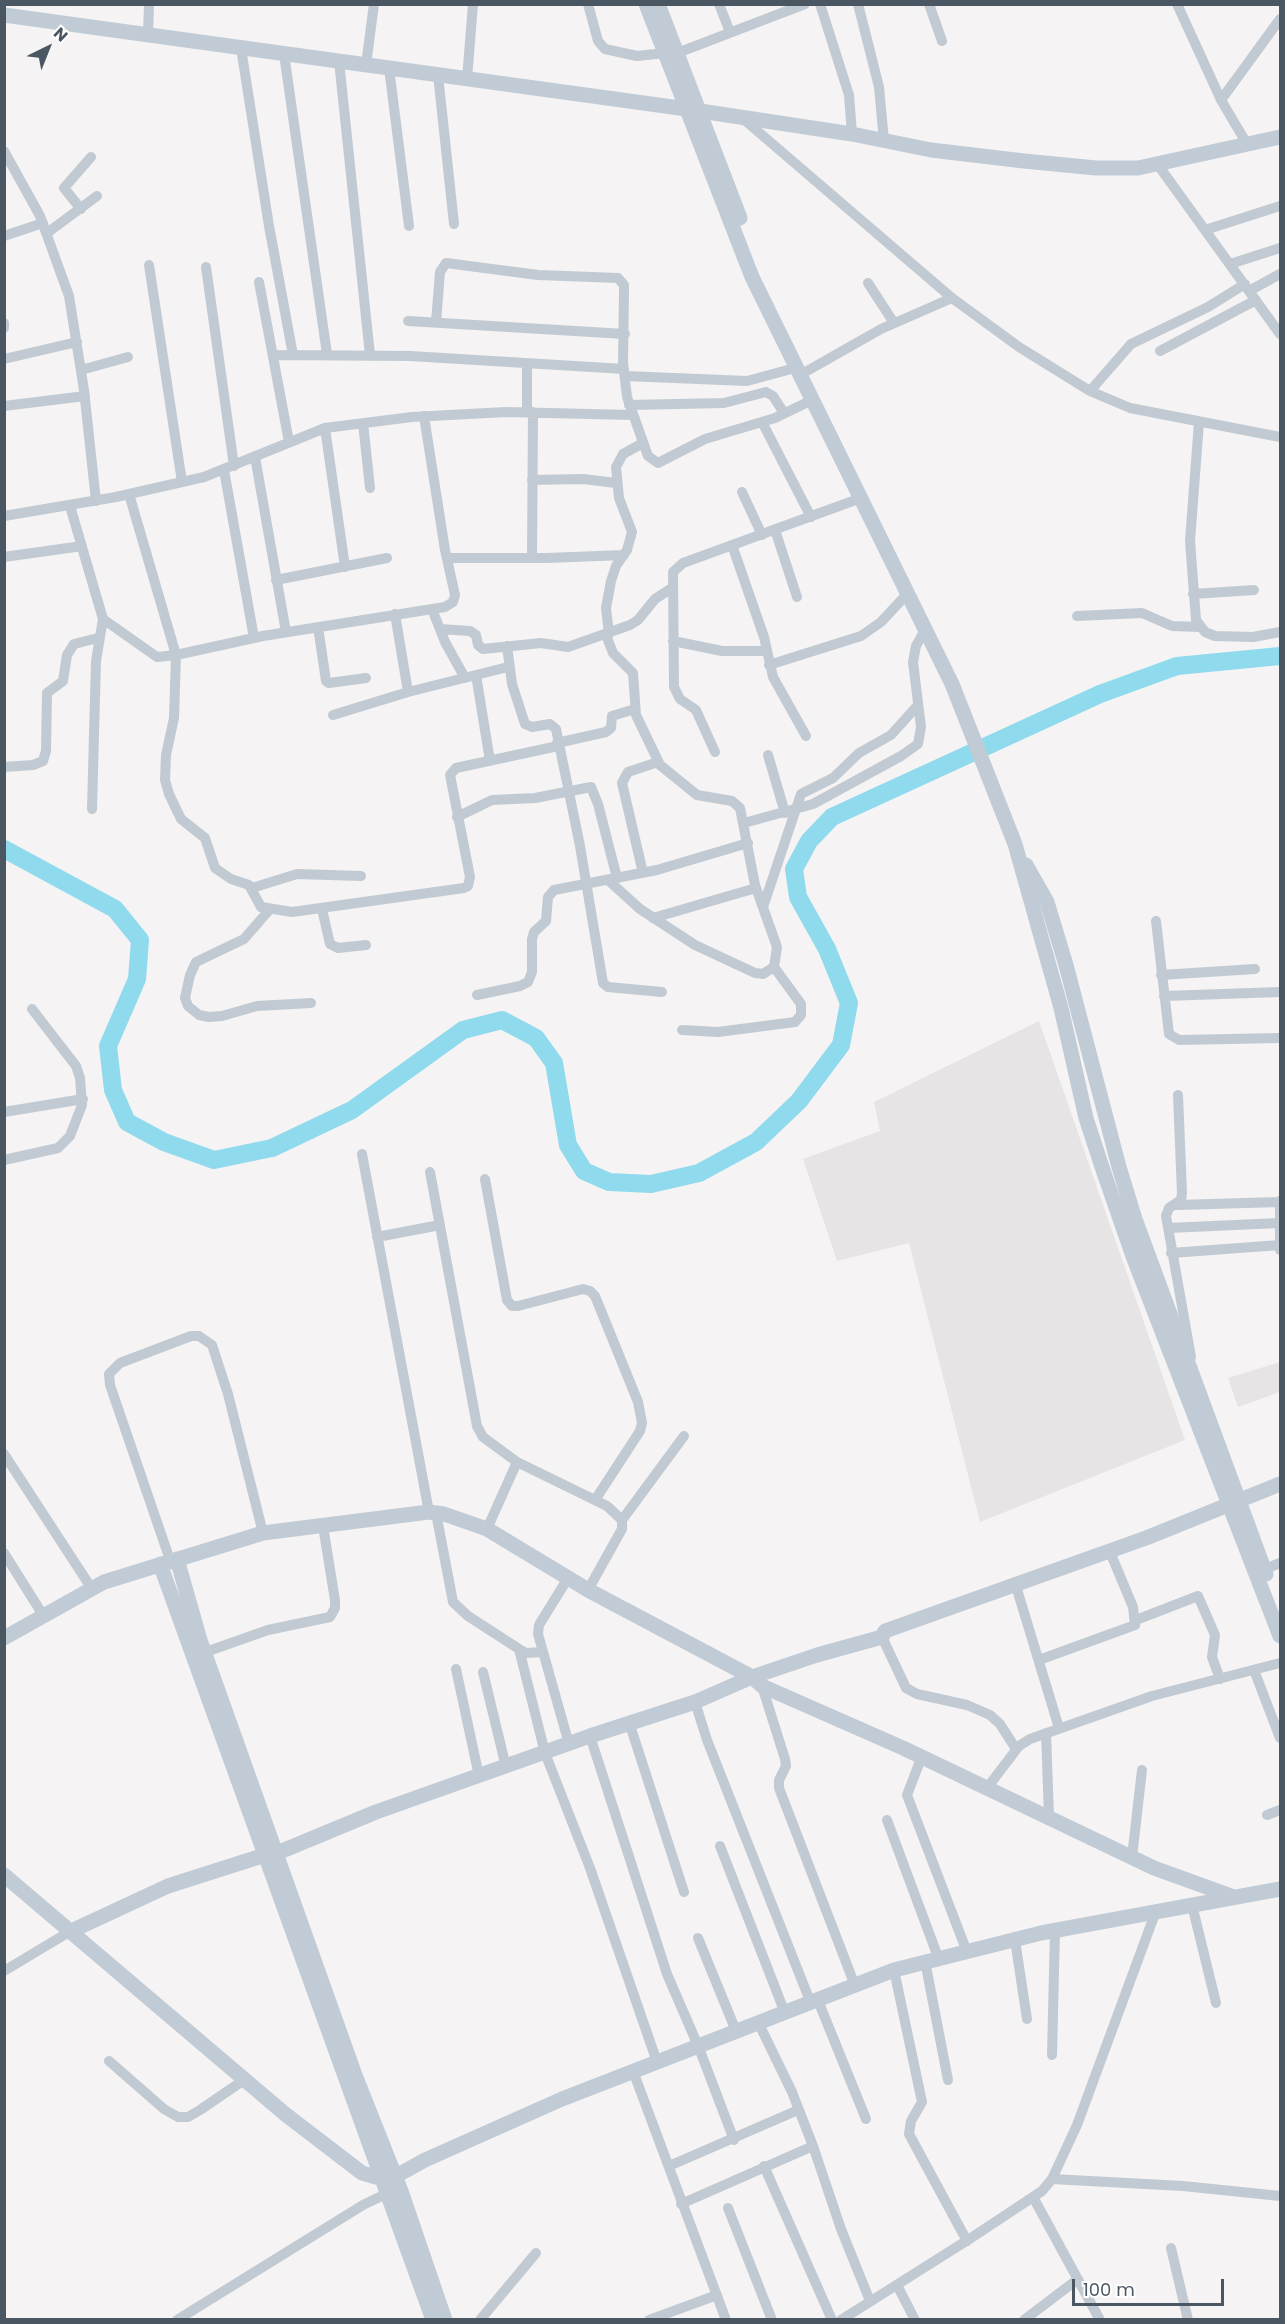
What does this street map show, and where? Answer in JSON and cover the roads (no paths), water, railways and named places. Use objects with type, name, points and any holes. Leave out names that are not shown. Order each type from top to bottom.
[{"type":"street","points":[[148,35],[149,4]]},
{"type":"street","points":[[366,65],[374,4]]},
{"type":"street","points":[[467,79],[473,4]]},
{"type":"street","points":[[588,4],[598,41],[605,49],[636,56],[670,55],[805,4]]},
{"type":"street","points":[[646,4],[694,110],[812,400],[952,684],[1015,844],[1060,1008],[1086,1118],[1134,1259],[1234,1503],[1281,1609]]},
{"type":"street","points":[[658,4],[670,55]]},
{"type":"street","points":[[718,4],[730,32]]},
{"type":"street","points":[[820,4],[849,95],[852,134]]},
{"type":"street","points":[[858,4],[875,66],[884,141]]},
{"type":"street","points":[[929,4],[942,41]]},
{"type":"street","points":[[1177,4],[1221,99],[1247,144]]},
{"type":"street","points":[[6,19],[148,35],[339,61],[741,117],[852,134],[931,150],[1065,165],[1118,169],[1158,165],[1281,137]]},
{"type":"street","points":[[1221,99],[1281,19]]},
{"type":"street","points":[[241,48],[269,226],[293,355]]},
{"type":"street","points":[[284,54],[327,354]]},
{"type":"street","points":[[339,61],[370,355]]},
{"type":"street","points":[[389,68],[409,226]]},
{"type":"street","points":[[438,75],[454,224]]},
{"type":"street","points":[[741,117],[952,298],[1020,347],[1090,391],[1130,408],[1281,437]]},
{"type":"street","points":[[4,151],[45,228],[69,296],[85,396],[96,501]]},
{"type":"street","points":[[81,208],[64,188],[91,157]]},
{"type":"street","points":[[1158,165],[1280,332]]},
{"type":"street","points":[[4,236],[45,228],[98,196]]},
{"type":"street","points":[[1205,230],[1281,206]]},
{"type":"street","points":[[1230,264],[1281,248]]},
{"type":"street","points":[[436,322],[440,272],[446,263],[538,275],[618,278],[624,285],[625,373],[631,410],[648,456],[658,464],[705,439],[784,414],[812,400]]},
{"type":"street","points":[[149,265],[182,482]]},
{"type":"street","points":[[206,267],[229,468],[254,638]]},
{"type":"street","points":[[1160,351],[1281,274]]},
{"type":"street","points":[[259,282],[289,442]]},
{"type":"street","points":[[868,283],[894,323]]},
{"type":"street","points":[[1090,391],[1131,344],[1208,307],[1250,292]]},
{"type":"street","points":[[274,355],[370,355],[527,364],[747,381],[801,369],[894,323],[952,298]]},
{"type":"street","points":[[408,321],[626,334]]},
{"type":"street","points":[[4,323],[4,328]]},
{"type":"street","points":[[4,359],[77,342]]},
{"type":"street","points":[[81,370],[128,357]]},
{"type":"street","points":[[527,364],[532,480],[532,558]]},
{"type":"street","points":[[801,369],[947,656],[952,684]]},
{"type":"street","points":[[4,516],[70,506],[182,482],[229,468],[325,428],[363,423],[424,416],[631,410],[724,403],[766,392],[773,396],[784,414]]},
{"type":"street","points":[[4,406],[85,396]]},
{"type":"street","points":[[103,618],[151,653],[164,657],[286,632],[445,607],[454,599],[424,416]]},
{"type":"street","points":[[762,422],[811,517]]},
{"type":"street","points":[[1199,422],[1190,541],[1196,620],[1200,627]]},
{"type":"street","points":[[363,423],[370,488]]},
{"type":"street","points":[[325,428],[345,567]]},
{"type":"street","points":[[643,443],[629,449],[618,460],[616,483],[619,498],[632,526],[631,540],[613,573],[608,594],[606,608],[608,635],[613,653],[633,673],[635,709],[639,724],[658,762],[697,795],[736,804],[744,823],[756,888],[777,947],[774,967],[801,1004],[801,1015],[795,1022],[718,1032],[682,1030]]},
{"type":"street","points":[[255,457],[286,632]]},
{"type":"street","points":[[532,480],[576,479],[616,483]]},
{"type":"street","points":[[742,492],[762,535]]},
{"type":"street","points":[[129,494],[176,655],[174,718],[166,755],[165,780],[169,794],[181,819],[205,838],[215,868],[252,888],[256,902],[261,907],[292,912],[322,909],[423,896],[468,886],[470,877],[450,775],[456,768],[606,732],[611,728],[612,716],[635,709]]},
{"type":"street","points":[[715,752],[696,710],[676,694],[673,572],[678,566],[861,498]]},
{"type":"street","points":[[70,506],[103,618],[98,638],[92,809]]},
{"type":"street","points":[[774,530],[798,597]]},
{"type":"street","points":[[732,545],[769,665],[778,687],[806,736]]},
{"type":"street","points":[[4,557],[82,546]]},
{"type":"street","points":[[447,558],[624,555]]},
{"type":"street","points":[[276,580],[387,558]]},
{"type":"street","points":[[440,629],[470,631],[476,636],[478,645],[483,649],[541,643],[568,647],[608,635],[638,620],[655,599],[672,588]]},
{"type":"street","points":[[1193,594],[1254,590]]},
{"type":"street","points":[[769,665],[861,636],[881,622],[908,593]]},
{"type":"street","points":[[432,609],[465,678]]},
{"type":"street","points":[[1077,615],[1142,613],[1172,626],[1200,627],[1215,636],[1253,637],[1281,632]]},
{"type":"street","points":[[395,614],[408,692]]},
{"type":"street","points":[[318,627],[326,681],[329,683],[366,678]]},
{"type":"street","points":[[744,823],[789,812],[823,800],[912,749],[920,739],[913,662],[916,645],[925,630]]},
{"type":"street","points":[[4,767],[33,765],[43,761],[46,752],[47,693],[63,681],[67,655],[74,644],[98,638]]},
{"type":"street","points":[[673,641],[722,651],[766,651]]},
{"type":"street","points":[[507,646],[508,667],[525,724],[532,728],[552,724],[556,729],[603,983],[608,987],[662,992]]},
{"type":"street","points":[[333,715],[408,692],[508,667]]},
{"type":"street","points":[[476,675],[490,761]]},
{"type":"street","points":[[763,907],[789,812],[803,791],[833,778],[858,753],[891,735],[918,705]]},
{"type":"street","points":[[768,755],[789,812]]},
{"type":"street","points":[[643,873],[622,783],[628,772],[658,762]]},
{"type":"street","points":[[457,817],[492,800],[535,798],[587,787],[594,791],[612,879],[653,918],[695,945],[745,969],[763,974],[774,967]]},
{"type":"street","points":[[477,995],[520,986],[528,982],[532,972],[532,939],[534,932],[546,921],[548,897],[554,890],[643,873],[748,843]]},
{"type":"street","points":[[1015,844],[1047,902],[1089,1046],[1119,1167],[1135,1219],[1193,1372],[1234,1503],[1281,1636]]},
{"type":"street","points":[[252,888],[297,874],[361,876]]},
{"type":"street","points":[[653,918],[756,888]]},
{"type":"street","points":[[270,909],[244,939],[196,962],[190,975],[185,998],[188,1006],[198,1015],[209,1017],[222,1016],[257,1006],[311,1003]]},
{"type":"street","points":[[322,909],[330,944],[338,948],[366,945]]},
{"type":"street","points":[[1156,921],[1168,1031],[1179,1040],[1281,1038]]},
{"type":"street","points":[[1161,975],[1254,969]]},
{"type":"street","points":[[1164,996],[1281,992]]},
{"type":"street","points":[[4,1160],[49,1152],[65,1142],[74,1128],[83,1099],[76,1066],[32,1009]]},
{"type":"street","points":[[1178,1095],[1182,1193],[1177,1204],[1167,1211],[1171,1253],[1193,1372]]},
{"type":"street","points":[[4,1112],[83,1099]]},
{"type":"street","points":[[362,1154],[433,1513],[453,1602],[462,1612],[526,1653],[543,1652]]},
{"type":"street","points":[[430,1172],[477,1426],[489,1443],[517,1462],[596,1500],[616,1512],[622,1520]]},
{"type":"street","points":[[485,1179],[507,1300],[512,1306],[518,1306],[583,1289],[590,1291],[595,1296],[638,1402],[642,1423],[640,1431],[596,1500]]},
{"type":"street","points":[[1171,1253],[1280,1246],[1280,1201],[1177,1204]]},
{"type":"street","points":[[1168,1228],[1280,1224]]},
{"type":"street","points":[[377,1237],[440,1225]]},
{"type":"street","points":[[263,1533],[228,1394],[212,1345],[199,1336],[191,1336],[120,1363],[109,1374],[110,1385],[219,1711],[355,2075],[433,2319]]},
{"type":"street","points":[[588,1590],[622,1529],[622,1520],[684,1436]]},
{"type":"street","points":[[4,1454],[92,1589]]},
{"type":"street","points":[[487,1529],[517,1462]]},
{"type":"street","points":[[4,1971],[69,1932],[168,1886],[271,1854],[376,1812],[629,1722],[757,1682],[882,1636],[885,1631],[1110,1552],[1281,1484]]},
{"type":"street","points":[[4,1638],[104,1582],[263,1533],[433,1513],[469,1521],[487,1529],[588,1590],[757,1682],[922,1756],[1132,1857],[1234,1897]]},
{"type":"street","points":[[199,1654],[268,1630],[330,1617],[335,1608],[335,1600],[323,1526]]},
{"type":"street","points":[[1110,1552],[1136,1620]]},
{"type":"street","points":[[4,1553],[43,1616]]},
{"type":"street","points":[[1264,1569],[1281,1563]]},
{"type":"street","points":[[568,1578],[539,1625],[538,1634],[569,1744]]},
{"type":"street","points":[[1016,1586],[1059,1728]]},
{"type":"street","points":[[1039,1660],[1130,1627],[1136,1620],[1198,1596],[1215,1635],[1212,1657],[1220,1679]]},
{"type":"street","points":[[882,1636],[906,1688],[917,1694],[967,1705],[990,1715],[1000,1724],[1016,1749]]},
{"type":"street","points":[[519,1649],[545,1753],[590,1868],[657,2061]]},
{"type":"street","points":[[987,1788],[1016,1749],[1030,1739],[1152,1696],[1281,1663]]},
{"type":"street","points":[[456,1669],[479,1776]]},
{"type":"street","points":[[1254,1670],[1281,1738]]},
{"type":"street","points":[[483,1672],[506,1767]]},
{"type":"street","points":[[757,1682],[785,1759],[786,1766],[779,1780],[779,1788],[854,1983]]},
{"type":"street","points":[[695,1702],[707,1740],[814,2000],[866,2119]]},
{"type":"street","points":[[629,1722],[684,1892]]},
{"type":"street","points":[[1046,1733],[1049,1817]]},
{"type":"street","points":[[590,1736],[667,1974],[699,2048],[734,2140]]},
{"type":"street","points":[[922,1756],[906,1795],[967,1952]]},
{"type":"street","points":[[1132,1857],[1142,1770]]},
{"type":"street","points":[[1267,1815],[1281,1810]]},
{"type":"street","points":[[887,1820],[932,1959],[948,2080]]},
{"type":"street","points":[[720,1846],[785,2013]]},
{"type":"street","points":[[4,1875],[244,2079],[362,2173],[389,2183],[445,2319]]},
{"type":"street","points":[[177,2319],[363,2205],[389,2183],[425,2160],[551,2104],[657,2061],[699,2048],[854,1983],[932,1959],[1055,1930],[1281,1889]]},
{"type":"street","points":[[1192,1905],[1216,2003]]},
{"type":"street","points":[[841,2319],[967,2241],[1033,2197],[1052,2179],[1077,2125],[1156,1911]]},
{"type":"street","points":[[1052,2055],[1055,1930]]},
{"type":"street","points":[[698,1938],[736,2031]]},
{"type":"street","points":[[1015,1940],[1027,2019]]},
{"type":"street","points":[[894,1970],[922,2102],[911,2121],[909,2134],[967,2241]]},
{"type":"street","points":[[759,2024],[813,2146],[841,2229],[870,2301]]},
{"type":"street","points":[[109,2061],[164,2109],[178,2116],[188,2117],[244,2079]]},
{"type":"street","points":[[633,2071],[726,2319]]},
{"type":"street","points":[[669,2166],[734,2140],[798,2110]]},
{"type":"street","points":[[681,2204],[813,2146]]},
{"type":"street","points":[[764,2166],[832,2319]]},
{"type":"street","points":[[1052,2179],[1183,2186],[1281,2196]]},
{"type":"street","points":[[1033,2197],[1100,2319]]},
{"type":"street","points":[[728,2208],[772,2319]]},
{"type":"street","points":[[1171,2248],[1188,2319]]},
{"type":"street","points":[[480,2319],[536,2253]]},
{"type":"street","points":[[1024,2319],[1078,2279]]},
{"type":"street","points":[[897,2285],[915,2319]]},
{"type":"street","points":[[649,2319],[717,2295]]},
{"type":"waterway","points":[[4,849],[115,909],[140,940],[137,979],[108,1046],[113,1090],[127,1122],[164,1142],[214,1160],[272,1148],[352,1110],[463,1030],[502,1020],[536,1038],[554,1063],[568,1145],[584,1171],[609,1182],[651,1184],[699,1173],[756,1142],[799,1101],[841,1045],[849,1003],[827,949],[798,897],[794,869],[809,841],[832,817],[1100,694],[1177,666],[1280,656]]}]
